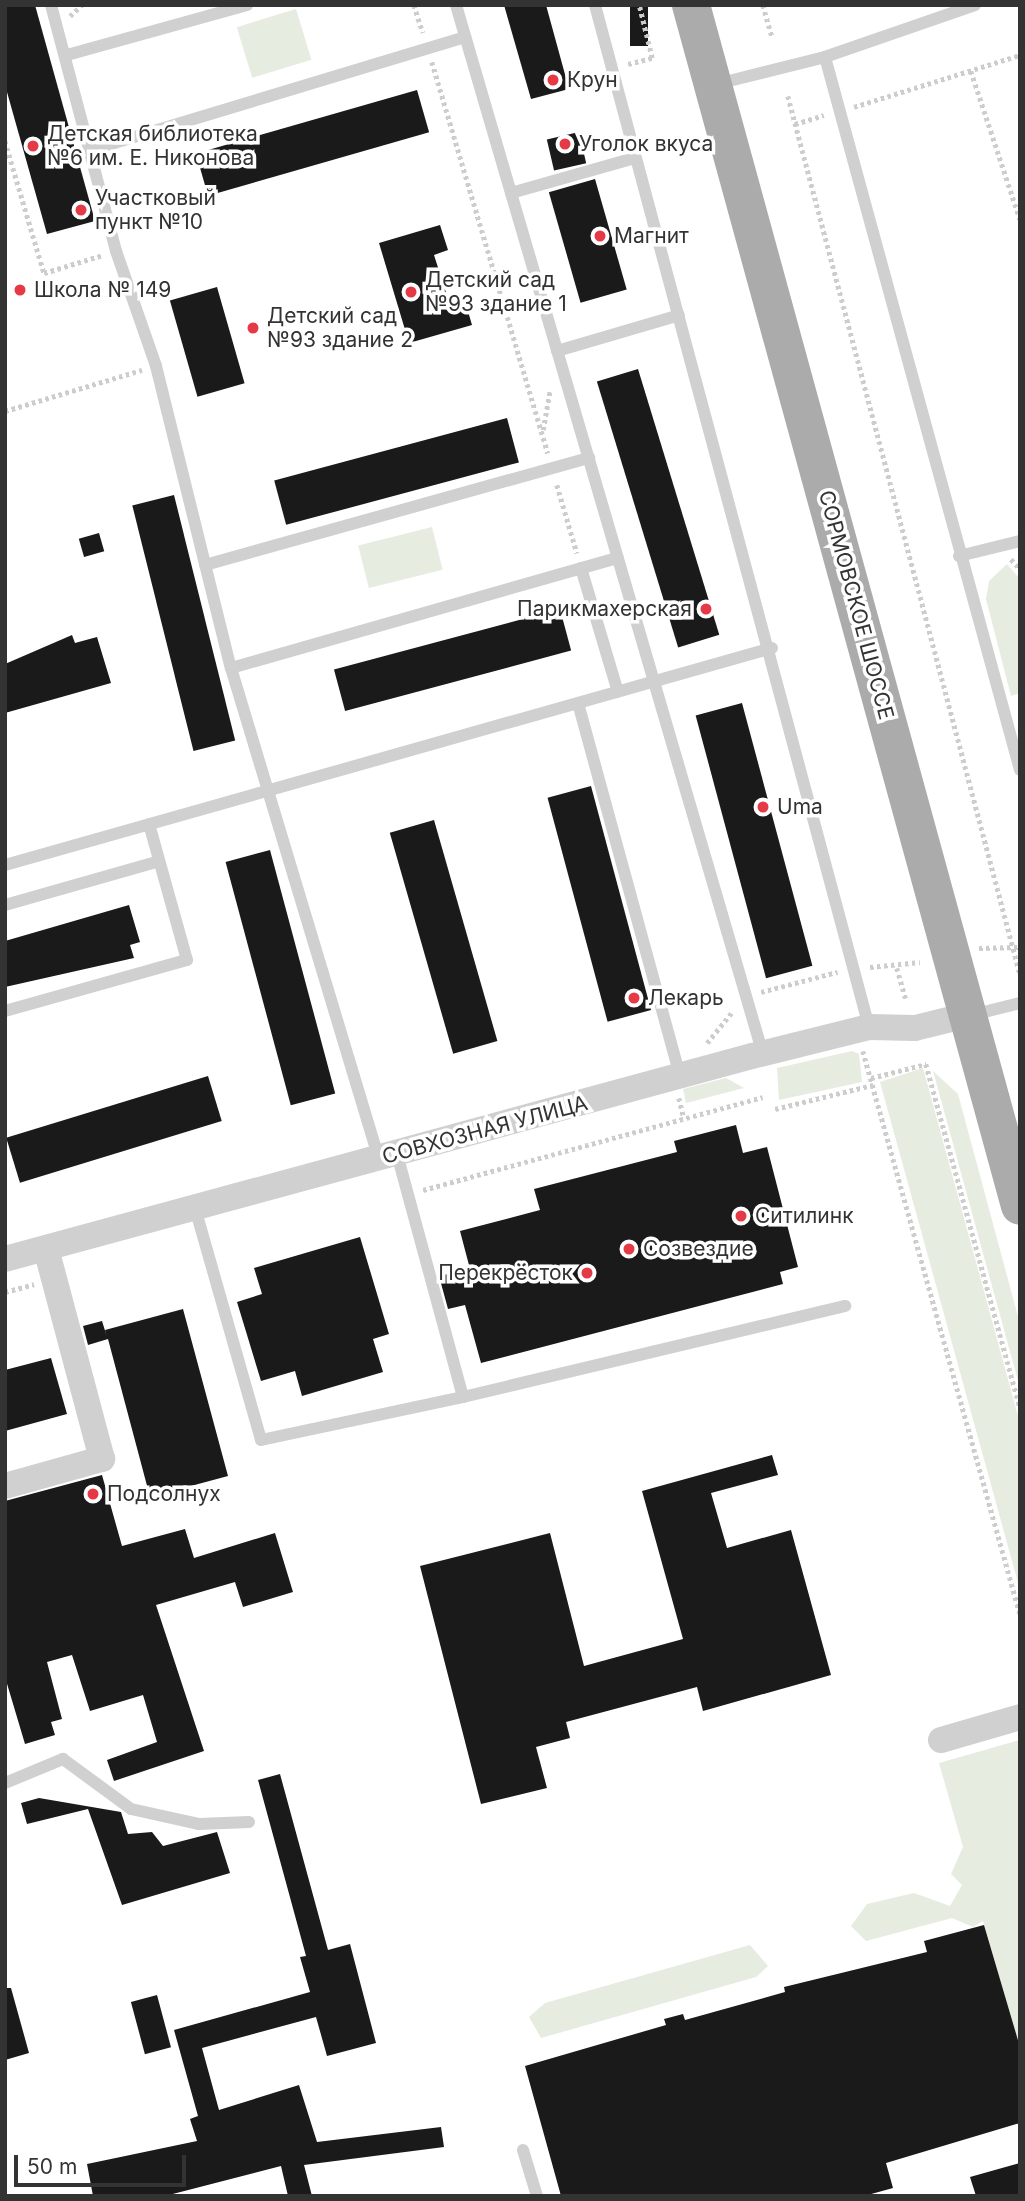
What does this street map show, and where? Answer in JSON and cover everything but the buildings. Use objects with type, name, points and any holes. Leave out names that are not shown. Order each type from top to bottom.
[{"type":"main road","name":"СОРМОВСКОЕ ШОССЕ","points":[[691,5],[1020,1206]]},
{"type":"street","name":"СОВХОЗНАЯ УЛИЦА","points":[[5,1259],[388,1156],[679,1083],[763,1054],[862,1029],[915,1028],[968,1016]]},
{"type":"street","points":[[5,1486],[102,1459],[46,1248]]},
{"type":"street","points":[[941,1740],[1020,1717]]},
{"type":"lane","points":[[51,5],[67,55],[116,251],[156,366],[231,668],[266,791],[388,1156],[407,1195],[463,1397]]},
{"type":"lane","points":[[67,55],[247,5]]},
{"type":"lane","points":[[456,5],[763,1054]]},
{"type":"lane","points":[[595,5],[772,648],[853,967],[862,1029]]},
{"type":"lane","points":[[713,85],[825,57],[975,5]]},
{"type":"lane","points":[[90,150],[427,46],[465,37]]},
{"type":"lane","points":[[825,57],[959,556],[1020,770]]},
{"type":"lane","points":[[512,193],[635,158]]},
{"type":"lane","points":[[557,351],[679,315]]},
{"type":"lane","points":[[205,565],[589,458]]},
{"type":"lane","points":[[959,556],[1020,541]]},
{"type":"lane","points":[[231,668],[618,558]]},
{"type":"lane","points":[[581,568],[618,692]]},
{"type":"lane","points":[[5,865],[772,648]]},
{"type":"lane","points":[[578,703],[679,1083]]},
{"type":"lane","points":[[5,1011],[187,960],[149,824]]},
{"type":"lane","points":[[5,905],[159,861]]},
{"type":"lane","points":[[968,1016],[1020,1003]]},
{"type":"lane","points":[[195,1208],[261,1440],[463,1397],[845,1307]]},
{"type":"lane","points":[[5,1783],[63,1759],[131,1809],[199,1824],[249,1822]]},
{"type":"lane","points":[[523,2150],[537,2196]]},
{"type":"path","points":[[414,5],[581,568]]},
{"type":"path","points":[[612,68],[652,58],[639,5]]},
{"type":"path","points":[[763,5],[772,36]]},
{"type":"path","points":[[850,108],[1020,55]]},
{"type":"path","points":[[971,71],[1020,219]]},
{"type":"path","points":[[788,96],[1020,974]]},
{"type":"path","points":[[795,124],[825,115]]},
{"type":"path","points":[[5,141],[44,273],[116,251]]},
{"type":"path","points":[[5,411],[156,366]]},
{"type":"path","points":[[1010,558],[1020,569]]},
{"type":"path","points":[[978,948],[1020,947]]},
{"type":"path","points":[[684,1118],[679,1083],[746,995],[853,967],[897,967],[920,962]]},
{"type":"path","points":[[897,967],[906,1000]]},
{"type":"path","points":[[862,1029],[871,1078],[1020,1614]]},
{"type":"path","points":[[871,1078],[926,1064],[1020,1408]]},
{"type":"path","points":[[775,1109],[873,1085]]},
{"type":"path","points":[[407,1195],[763,1097]]},
{"type":"shaded area","points":[[296,9],[311,60],[252,78],[237,27]]},
{"type":"shaded area","points":[[432,527],[443,570],[369,588],[358,545]]},
{"type":"shaded area","points":[[1007,564],[1020,579],[1020,693],[1011,696],[986,599],[989,581]]},
{"type":"shaded area","points":[[852,1051],[859,1054],[862,1082],[779,1100],[777,1068]]},
{"type":"shaded area","points":[[923,1068],[1020,1423],[1020,1590],[880,1082]]},
{"type":"shaded area","points":[[933,1071],[958,1094],[1020,1324],[1020,1388]]},
{"type":"shaded area","points":[[726,1078],[744,1088],[686,1103],[683,1089]]},
{"type":"shaded area","points":[[1020,1740],[1020,2047],[983,1921],[973,1927],[952,1918],[866,1941],[851,1926],[867,1904],[914,1893],[950,1906],[962,1885],[951,1874],[963,1847],[939,1763]]},
{"type":"shaded area","points":[[750,1945],[768,1966],[756,1977],[541,2038],[529,2017],[545,2003]]},
{"type":"place","name":"Крун","points":[[553,80]]},
{"type":"place","name":"Уголок вкуса","points":[[565,144]]},
{"type":"place","name":"Детская библиотека №6 им. Е. Никонова","points":[[33,146]]},
{"type":"place","name":"Участковый пункт №10","points":[[81,210]]},
{"type":"place","name":"Магнит","points":[[600,236]]},
{"type":"place","name":"Школа № 149","points":[[20,290]]},
{"type":"place","name":"Детский сад №93 здание 1","points":[[411,292]]},
{"type":"place","name":"Детский сад №93 здание 2","points":[[253,328]]},
{"type":"place","name":"Парикмахерская","points":[[706,609]]},
{"type":"place","name":"Uma","points":[[763,807]]},
{"type":"place","name":"Лекарь","points":[[634,998]]},
{"type":"place","name":"Ситилинк","points":[[741,1216]]},
{"type":"place","name":"Созвездие","points":[[629,1249]]},
{"type":"place","name":"Перекрёсток","points":[[587,1273]]},
{"type":"place","name":"Подсолнух","points":[[93,1494]]}]
